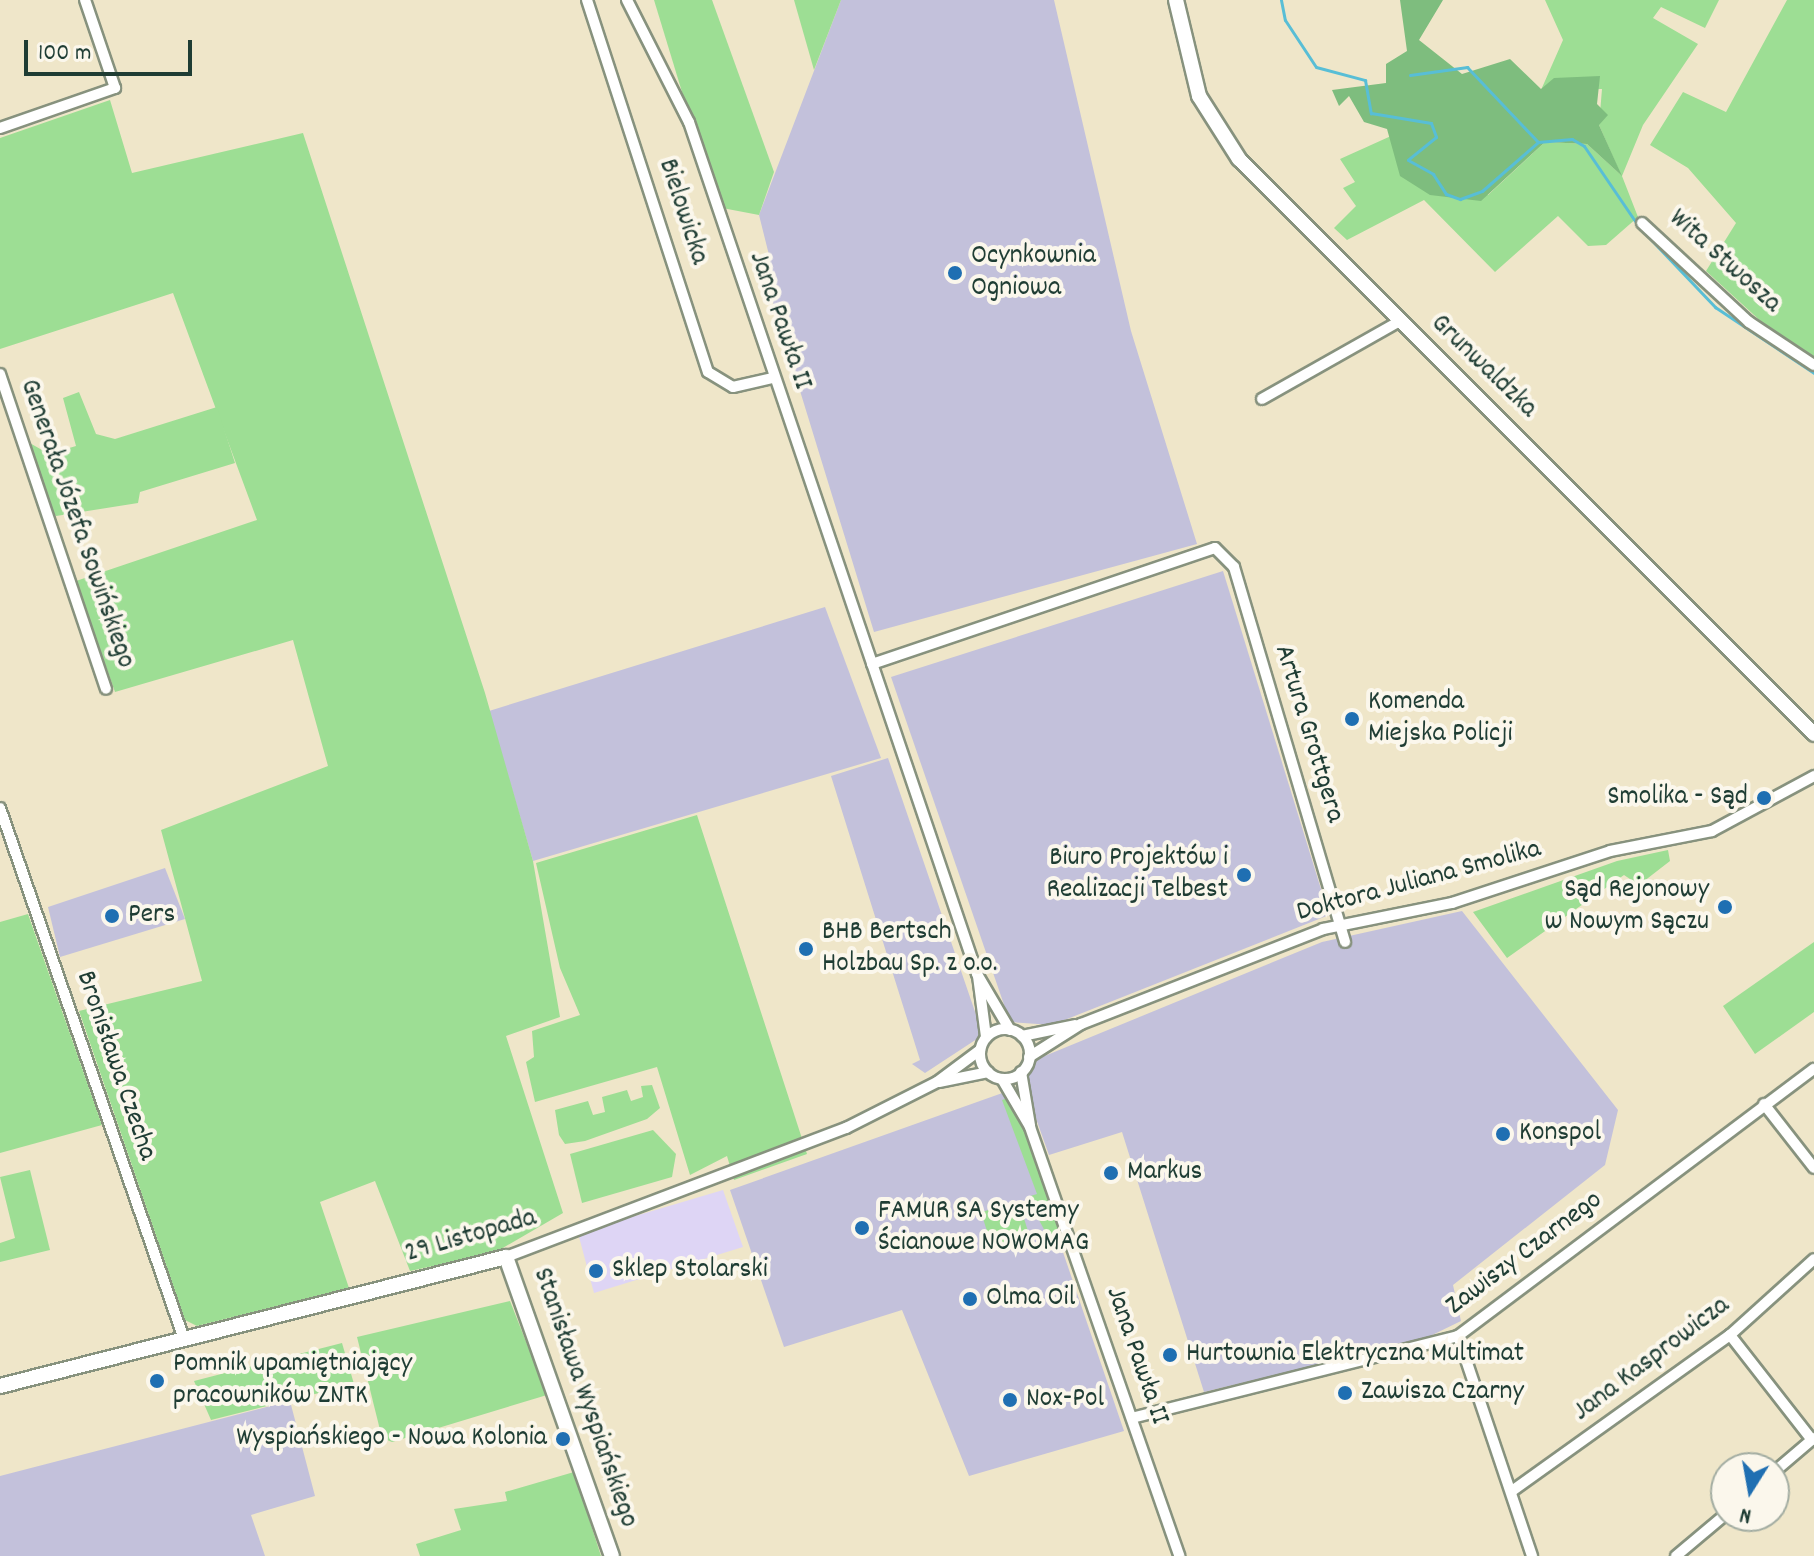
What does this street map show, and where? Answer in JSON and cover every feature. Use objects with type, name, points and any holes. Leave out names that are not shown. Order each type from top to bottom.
[{"type":"street","points":[[0,128],[115,88],[85,0]]},
{"type":"street","name":"Bielowicka","points":[[587,0],[708,372],[733,387],[773,378]]},
{"type":"street","name":"Jana Pawła II","points":[[627,0],[689,122],[773,378],[977,974],[986,1037]]},
{"type":"street","name":"Grunwaldzka","points":[[1176,0],[1199,96],[1227,144],[1814,734]]},
{"type":"street","name":"Wita Stwosza","points":[[1642,223],[1749,322],[1814,365]]},
{"type":"street","points":[[1262,399],[1400,321]]},
{"type":"street","name":"Generała Józefa Sowińskiego","points":[[0,374],[106,689]]},
{"type":"street","name":"Artura Grottgera","points":[[872,664],[1215,548],[1234,567],[1345,942]]},
{"type":"street","name":"Doktora Juliana Smolika","points":[[1022,1036],[1081,1024],[1340,924],[1452,903],[1610,851],[1712,831],[1814,776]]},
{"type":"street","name":"Bronisława Czecha","points":[[0,808],[184,1339]]},
{"type":"street","name":"Jana Pawła II","points":[[977,974],[1010,1030]]},
{"type":"street","name":"Doktora Juliana Smolika","points":[[1029,1057],[1081,1024]]},
{"type":"street","points":[[1010,1030],[1022,1036],[1029,1057],[1021,1072],[1002,1079],[988,1072],[980,1050],[986,1037],[1010,1030]]},
{"type":"street","name":"29 Listopada","points":[[0,1386],[506,1257],[846,1128],[937,1082],[980,1050]]},
{"type":"street","name":"Zawiszy Czarnego","points":[[1132,1418],[1458,1336],[1814,1069]]},
{"type":"street","name":"29 Listopada","points":[[937,1082],[988,1072]]},
{"type":"street","name":"Jana Pawła II","points":[[1021,1072],[1030,1127],[1179,1556]]},
{"type":"street","name":"Jana Pawła II","points":[[1002,1079],[1030,1127]]},
{"type":"street","points":[[1764,1104],[1814,1168]]},
{"type":"street","name":"Stanisława Wyspiańskiego","points":[[506,1257],[612,1556]]},
{"type":"street","name":"Jana Kasprowicza","points":[[1512,1491],[1730,1335],[1814,1259]]},
{"type":"street","points":[[1730,1335],[1813,1439],[1790,1458]]},
{"type":"street","points":[[1458,1336],[1532,1556]]},
{"type":"street","points":[[1676,1556],[1692,1552],[1710,1532]]},
{"type":"shaded area","points":[[841,0],[1054,0],[1131,331],[1197,544],[874,632],[766,280],[770,259],[759,215]]},
{"type":"shaded area","points":[[1223,571],[1329,915],[1052,1025],[1010,1022],[891,677]]},
{"type":"shaded area","points":[[825,607],[881,758],[533,861],[489,711]]},
{"type":"shaded area","points":[[888,758],[983,1035],[925,1073],[912,1064],[920,1060],[831,776]]},
{"type":"shaded area","points":[[165,868],[185,919],[60,957],[48,907]]},
{"type":"shaded area","points":[[1462,911],[1618,1110],[1605,1165],[1453,1285],[1461,1321],[1422,1340],[1204,1392],[1122,1132],[1049,1155],[1024,1085],[1030,1062],[1322,942]]},
{"type":"shaded area","points":[[1008,1091],[1124,1431],[969,1476],[902,1310],[784,1347],[730,1190]]},
{"type":"shaded area","points":[[723,1190],[743,1247],[594,1293],[578,1233]]},
{"type":"shaded area","points":[[290,1401],[315,1496],[251,1515],[265,1556],[0,1556],[0,1476]]},
{"type":"green space","points":[[654,0],[712,0],[774,172],[759,215],[717,207]]},
{"type":"green space","points":[[794,0],[841,0],[814,70]]},
{"type":"green space","points":[[1400,0],[1443,0],[1419,40],[1462,74],[1510,59],[1541,89],[1554,78],[1600,76],[1597,104],[1608,115],[1599,125],[1622,176],[1587,144],[1545,142],[1481,201],[1430,195],[1400,176],[1387,129],[1364,122],[1349,96],[1339,106],[1332,90],[1386,83],[1386,64],[1407,51]]},
{"type":"green space","points":[[1545,0],[1719,0],[1705,28],[1661,7],[1653,18],[1698,44],[1643,125],[1622,176],[1638,217],[1606,245],[1588,246],[1558,216],[1495,272],[1424,200],[1347,240],[1334,228],[1356,206],[1343,188],[1355,182],[1340,159],[1391,136],[1396,159],[1488,195],[1545,142],[1587,144],[1621,175],[1599,125],[1602,89],[1541,90],[1563,40]]},
{"type":"green space","points":[[1787,0],[1814,0],[1814,358],[1778,337],[1706,271],[1736,223],[1688,168],[1650,145],[1683,92],[1726,112]]},
{"type":"green space","points":[[110,100],[132,173],[303,133],[485,693],[533,861],[560,1017],[506,1036],[563,1213],[494,1253],[410,1271],[375,1181],[320,1202],[349,1288],[197,1326],[185,1320],[79,1011],[202,981],[161,830],[328,766],[293,640],[115,692],[76,581],[257,520],[173,293],[0,349],[0,138]]},
{"type":"green space","points":[[79,392],[96,434],[115,439],[217,407],[235,463],[140,492],[138,503],[56,516],[46,506],[28,442],[49,454],[76,446],[63,398]]},
{"type":"green space","points":[[697,815],[807,1154],[734,1180],[727,1156],[690,1175],[657,1067],[535,1102],[526,1062],[534,1057],[532,1031],[580,1015],[560,968],[536,863]]},
{"type":"green space","points":[[1668,850],[1670,861],[1639,885],[1624,875],[1507,958],[1473,912],[1617,861]]},
{"type":"green space","points":[[28,914],[102,1125],[0,1153],[0,922]]},
{"type":"green space","points":[[1814,942],[1814,1012],[1755,1054],[1723,1006]]},
{"type":"green space","points":[[652,1085],[660,1108],[647,1119],[585,1141],[565,1144],[559,1135],[555,1110],[588,1101],[593,1115],[605,1112],[602,1097],[627,1090],[631,1101],[643,1097],[641,1086]]},
{"type":"green space","points":[[1013,1096],[1058,1229],[1049,1239],[1027,1197],[1037,1194],[1002,1100]]},
{"type":"green space","points":[[653,1130],[676,1154],[672,1177],[582,1203],[570,1154]]},
{"type":"green space","points":[[30,1170],[50,1250],[0,1262],[0,1243],[15,1238],[0,1177]]},
{"type":"green space","points":[[1019,1202],[1030,1238],[1006,1249],[991,1244],[981,1212]]},
{"type":"green space","points":[[510,1301],[547,1395],[392,1442],[382,1438],[357,1337]]},
{"type":"green space","points":[[342,1343],[354,1384],[335,1389],[211,1420],[194,1381]]},
{"type":"green space","points":[[574,1472],[601,1556],[420,1556],[416,1544],[461,1530],[454,1509],[507,1501],[505,1492]]},
{"type":"waterway","points":[[1281,0],[1285,20],[1316,67],[1365,80],[1371,113],[1431,123],[1436,137],[1408,160],[1433,174],[1446,194],[1460,199],[1482,191],[1538,142],[1572,139],[1584,146],[1635,221]]},
{"type":"waterway","points":[[1410,75],[1467,67],[1538,142]]},
{"type":"waterway","points":[[1641,229],[1715,307],[1814,373]]},
{"type":"place","name":"Ocynkownia Ogniowa","points":[[955,273]]},
{"type":"place","name":"Komenda Miejska Policji","points":[[1352,719]]},
{"type":"place","name":"Smolika - Sąd","points":[[1764,798]]},
{"type":"place","name":"Biuro Projektów i Realizacji Telbest","points":[[1244,875]]},
{"type":"place","name":"Sąd Rejonowy w Nowym Sączu","points":[[1725,907]]},
{"type":"place","name":"Pers","points":[[112,916]]},
{"type":"place","name":"BHB Bertsch Holzbau Sp. z o.o.","points":[[806,949]]},
{"type":"place","name":"Konspol","points":[[1503,1134]]},
{"type":"place","name":"Markus","points":[[1111,1173]]},
{"type":"place","name":"FAMUR SA Systemy Ścianowe NOWOMAG","points":[[862,1228]]},
{"type":"place","name":"Sklep Stolarski","points":[[596,1271]]},
{"type":"place","name":"Olma Oil","points":[[970,1299]]},
{"type":"place","name":"Hurtownia Elektryczna Multimat","points":[[1170,1355]]},
{"type":"place","name":"Pomnik upamiętniający pracowników ZNTK","points":[[157,1381]]},
{"type":"place","name":"Zawisza Czarny","points":[[1345,1393]]},
{"type":"place","name":"Nox-Pol","points":[[1010,1400]]},
{"type":"place","name":"Wyspiańskiego - Nowa Kolonia","points":[[563,1439]]}]
